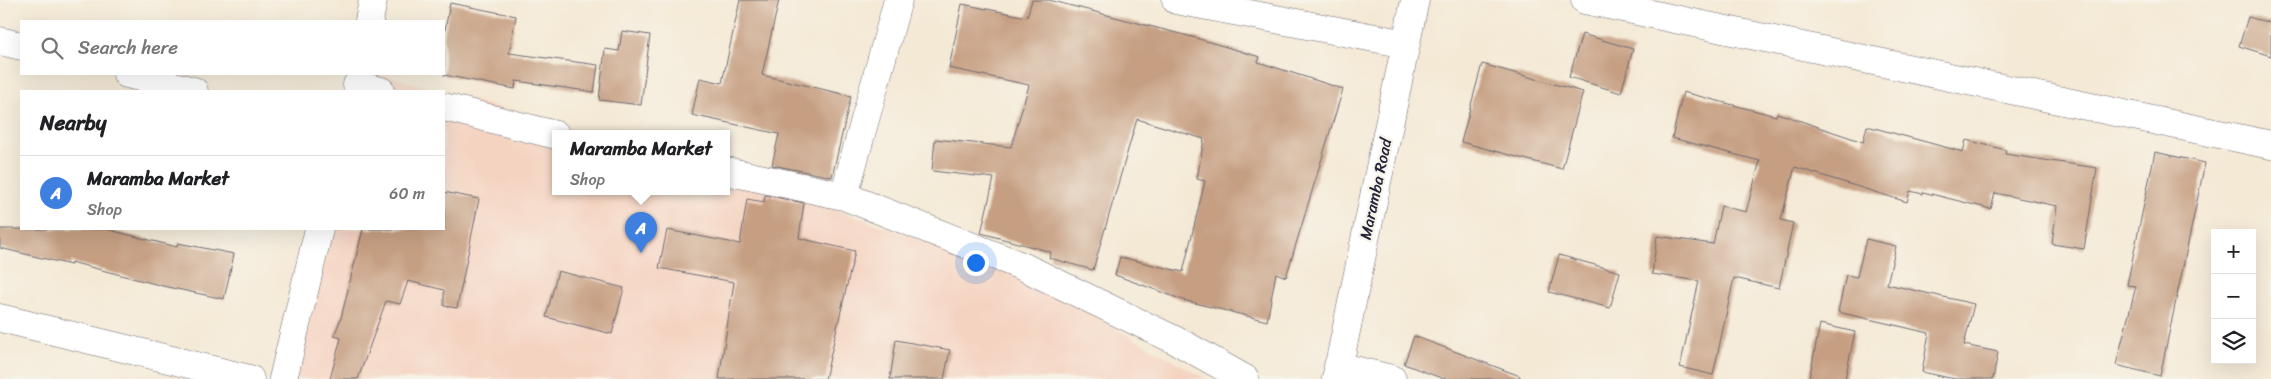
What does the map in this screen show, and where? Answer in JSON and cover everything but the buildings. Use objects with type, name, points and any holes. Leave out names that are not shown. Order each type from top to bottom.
[{"type":"street","points":[[369,20],[373,0]]},
{"type":"street","points":[[844,196],[898,0]]},
{"type":"street","points":[[1176,0],[1406,44]]},
{"type":"street","name":"Maramba Road","points":[[1337,373],[1415,0]]},
{"type":"street","points":[[1585,0],[2271,145]]},
{"type":"street","points":[[0,41],[20,46]]},
{"type":"street","points":[[131,75],[190,90]]},
{"type":"street","points":[[445,107],[552,134]]},
{"type":"street","points":[[730,172],[844,196],[1024,267],[1181,343],[1245,379]]},
{"type":"street","points":[[283,379],[319,230]]},
{"type":"street","points":[[0,318],[247,379]]},
{"type":"street","points":[[1337,373],[1392,379]]},
{"type":"shaded area","points":[[370,75],[385,75],[438,90],[366,90]]},
{"type":"shaded area","points":[[445,92],[573,130],[552,130],[552,195],[730,195],[730,176],[801,197],[1021,276],[1206,379],[296,379],[332,230],[445,230]]},
{"type":"place","name":"Maramba Market","points":[[641,253]]}]
